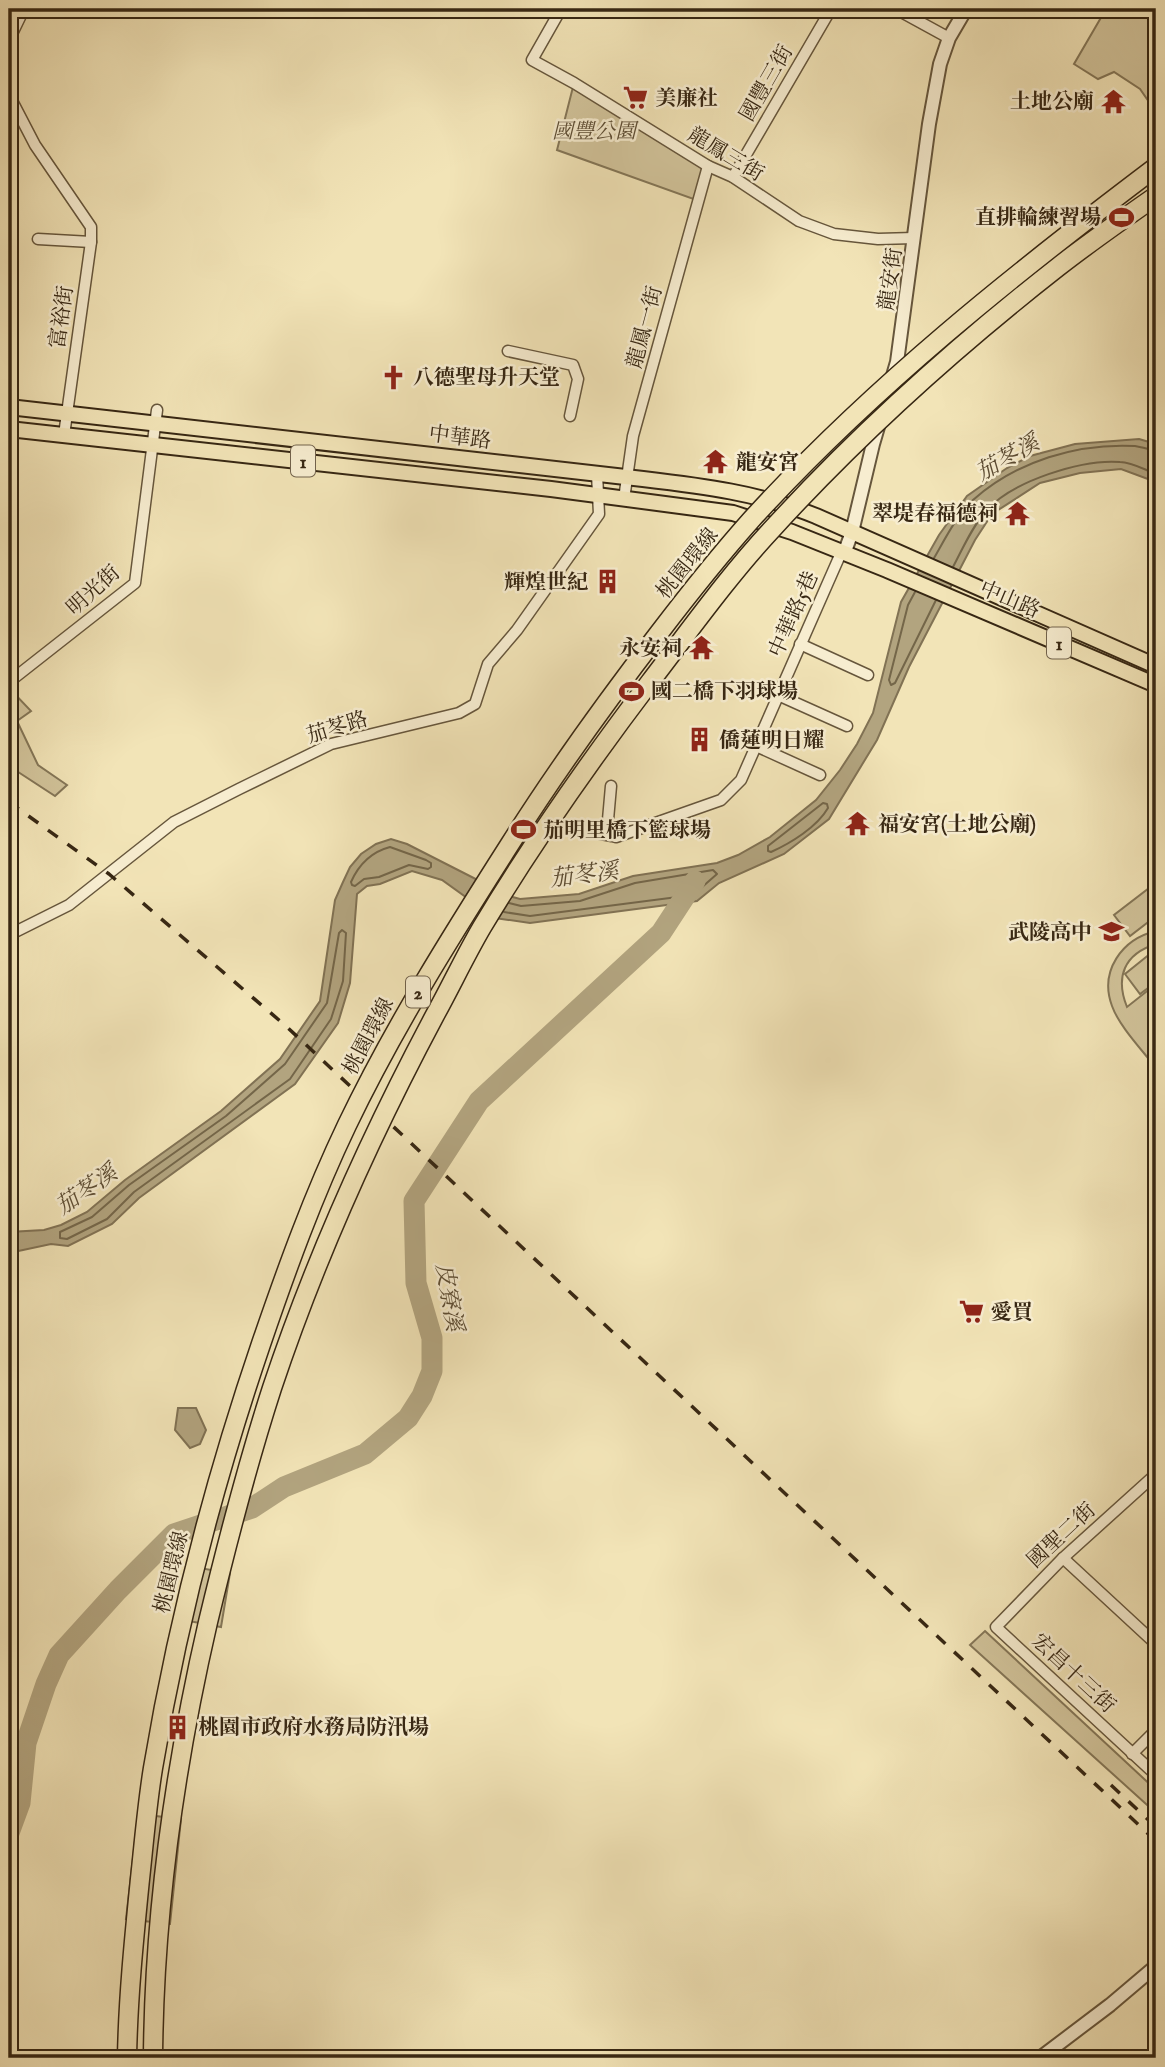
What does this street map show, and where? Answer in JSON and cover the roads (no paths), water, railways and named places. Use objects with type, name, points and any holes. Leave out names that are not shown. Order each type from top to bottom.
[{"type":"highway","name":"桃園環線","points":[[127,2058],[127,2007],[152,1774],[168,1683],[220,1471],[290,1261],[344,1130],[394,1033],[466,913],[577,742],[677,610],[750,522],[845,423],[912,361],[1048,249],[1156,167]]},
{"type":"highway","name":"桃園環線","points":[[153,2058],[153,2011],[162,1894],[176,1784],[192,1692],[245,1477],[286,1350],[317,1267],[365,1154],[480,931],[547,824],[594,756],[770,530],[859,439],[929,373],[1062,263],[1156,196]]},
{"type":"main road","name":"中華路","points":[[9,407],[156,417],[742,493],[782,502],[971,586]]},
{"type":"main road","name":"中華路","points":[[9,429],[597,495],[733,513],[792,532],[962,601]]},
{"type":"main road","name":"中山路","points":[[971,586],[1156,667]]},
{"type":"main road","name":"中山路","points":[[962,601],[1156,685]]},
{"type":"street","points":[[9,40],[24,9]]},
{"type":"street","name":"龍鳳三街","points":[[561,9],[532,60],[708,166],[733,177],[799,221],[834,234],[878,239],[914,239]]},
{"type":"street","name":"國豐三街","points":[[733,177],[831,9]]},
{"type":"street","points":[[896,9],[949,38]]},
{"type":"street","name":"龍安街","points":[[843,553],[852,532],[873,444],[897,362],[929,124],[940,64],[949,38],[966,9]]},
{"type":"street","name":"富裕街","points":[[9,95],[35,145],[91,227],[64,435]]},
{"type":"street","name":"龍鳳一街","points":[[624,499],[634,436],[708,166]]},
{"type":"street","points":[[38,239],[91,242]]},
{"type":"street","points":[[508,351],[573,365],[578,379],[570,416]]},
{"type":"street","name":"明光街","points":[[9,682],[135,583],[156,417]]},
{"type":"street","points":[[597,474],[597,495]]},
{"type":"street","name":"茄苳路","points":[[9,934],[69,905],[174,822],[239,789],[331,744],[459,713],[475,704],[488,664],[517,630],[599,514],[597,495]]},
{"type":"street","name":"中華路5巷","points":[[616,837],[720,800],[741,780],[843,553]]},
{"type":"street","points":[[800,644],[868,675]]},
{"type":"street","points":[[778,695],[847,726]]},
{"type":"street","points":[[756,746],[820,775]]},
{"type":"street","points":[[611,786],[607,831],[616,837]]},
{"type":"street","points":[[565,827],[616,837]]},
{"type":"street","name":"國聖二街","points":[[996,1627],[1063,1558],[1156,1474]]},
{"type":"street","points":[[1063,1558],[1156,1644]]},
{"type":"street","name":"宏昌十三街","points":[[996,1627],[1156,1775]]},
{"type":"street","points":[[1132,1754],[1156,1730]]},
{"type":"street","points":[[1040,2058],[1156,1966]]},
{"type":"water","points":[[1139,439],[1156,444],[1156,482],[1121,469],[1080,473],[1040,483],[992,514],[975,540],[909,667],[877,740],[829,819],[784,854],[719,883],[697,901],[530,923],[495,918],[442,880],[412,871],[380,884],[367,886],[357,894],[350,983],[338,1023],[295,1084],[139,1198],[112,1224],[68,1246],[51,1244],[9,1253],[9,1232],[44,1230],[87,1212],[125,1180],[221,1111],[280,1059],[320,1001],[335,900],[350,867],[361,854],[376,844],[391,839],[407,844],[509,896],[520,899],[579,894],[633,876],[717,863],[738,855],[770,837],[816,800],[857,744],[873,713],[901,602],[939,535],[967,496],[1007,468],[1030,456],[1075,444]]},
{"type":"water","points":[[178,1408],[196,1408],[206,1430],[200,1444],[190,1448],[175,1430]]},
{"type":"waterway","name":"皮寮溪","points":[[9,1833],[20,1803],[26,1743],[59,1655],[118,1590],[174,1534],[252,1508],[284,1487],[365,1454],[408,1418],[422,1396],[432,1371],[432,1338],[416,1283],[414,1201],[479,1101],[661,933],[695,881]]},
{"type":"railway","points":[[9,802],[109,874],[287,1027],[1156,1841]]},
{"type":"railway","points":[[1111,1785],[1156,1827]]},
{"type":"place","name":"美廉社","points":[[635,98]]},
{"type":"place","name":"土地公廟","points":[[1114,101]]},
{"type":"place","name":"直排輪練習場","points":[[1121,217]]},
{"type":"place","name":"八德聖母升天堂","points":[[393,377]]},
{"type":"place","name":"龍安宮","points":[[716,462]]},
{"type":"place","name":"翠堤春福德祠","points":[[1018,513]]},
{"type":"place","name":"輝煌世紀","points":[[608,582]]},
{"type":"place","name":"永安祠","points":[[702,648]]},
{"type":"place","name":"國二橋下羽球場","points":[[631,691]]},
{"type":"place","name":"僑蓮明日耀","points":[[699,740]]},
{"type":"place","name":"福安宮(土地公廟)","points":[[858,824]]},
{"type":"place","name":"茄明里橋下籃球場","points":[[523,830]]},
{"type":"place","name":"武陵高中","points":[[1112,932]]},
{"type":"place","name":"愛買","points":[[971,1312]]},
{"type":"place","name":"桃園市政府水務局防汛場","points":[[178,1727]]},
{"type":"park label","name":"國豐公園","points":[[594,131]]},
{"type":"water label","name":"茄苳溪","points":[[1007,457]]},
{"type":"water label","name":"茄苳溪","points":[[584,874]]},
{"type":"water label","name":"茄苳溪","points":[[86,1189]]}]
